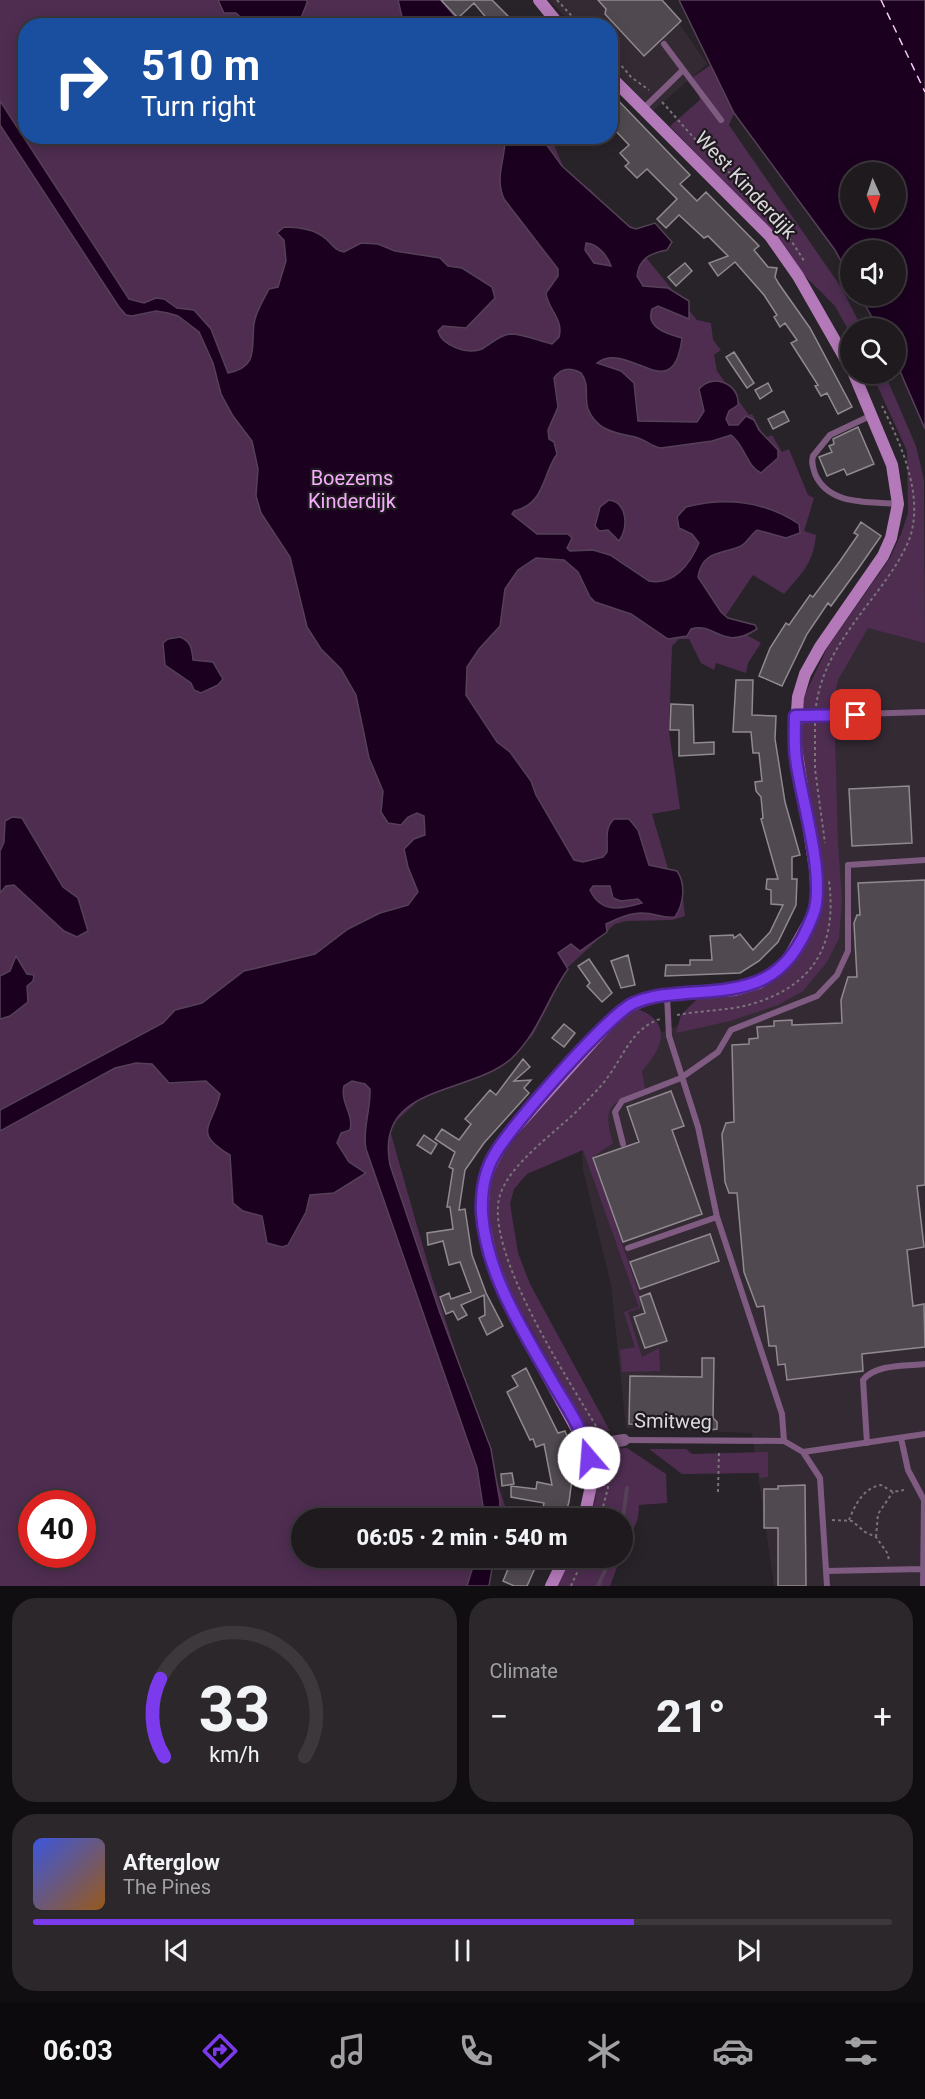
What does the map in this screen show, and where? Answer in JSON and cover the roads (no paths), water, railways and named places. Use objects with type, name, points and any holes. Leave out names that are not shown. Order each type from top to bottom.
[{"type":"street","points":[[539,0],[554,18]]},
{"type":"street","name":"West Kinderdijk","points":[[618,84],[770,236],[798,276],[840,350]]},
{"type":"street","points":[[586,1508],[591,1486],[586,1446],[515,1317],[492,1261],[482,1215],[485,1177],[502,1143],[608,1023],[631,1004],[667,995],[735,990],[759,983],[787,961],[813,915],[817,888],[796,758],[795,716],[805,674],[842,614],[883,556],[891,538],[898,504],[896,477],[859,384]]},
{"type":"street","name":"Smitweg","points":[[586,1446],[624,1440]]},
{"type":"street","points":[[550,1586],[559,1568]]},
{"type":"lane","points":[[663,44],[721,120]]},
{"type":"lane","points":[[644,109],[683,70]]},
{"type":"lane","points":[[873,415],[830,435],[813,456],[813,467],[823,488],[832,495],[898,504]]},
{"type":"lane","points":[[795,716],[925,711]]},
{"type":"lane","points":[[623,1144],[615,1112],[622,1101],[681,1078],[718,1052],[731,1030],[817,996],[837,975],[848,951],[848,865],[925,860]]},
{"type":"lane","points":[[667,995],[669,1036],[698,1127],[717,1217],[782,1414],[784,1441],[802,1452],[820,1478],[827,1586]]},
{"type":"lane","points":[[628,1248],[717,1217]]},
{"type":"lane","points":[[867,1443],[862,1380],[879,1370],[925,1364]]},
{"type":"lane","points":[[802,1452],[925,1434]]},
{"type":"lane","points":[[901,1438],[908,1470],[924,1500],[923,1586]]},
{"type":"lane","name":"Smitweg","points":[[624,1440],[784,1441]]},
{"type":"lane","points":[[826,1570],[923,1569]]},
{"type":"waterway","points":[[624,1508],[627,1488]]},
{"type":"waterway","points":[[598,1586],[606,1568]]},
{"type":"park label","name":"Boezems Kinderdijk","points":[[352,490]]}]
